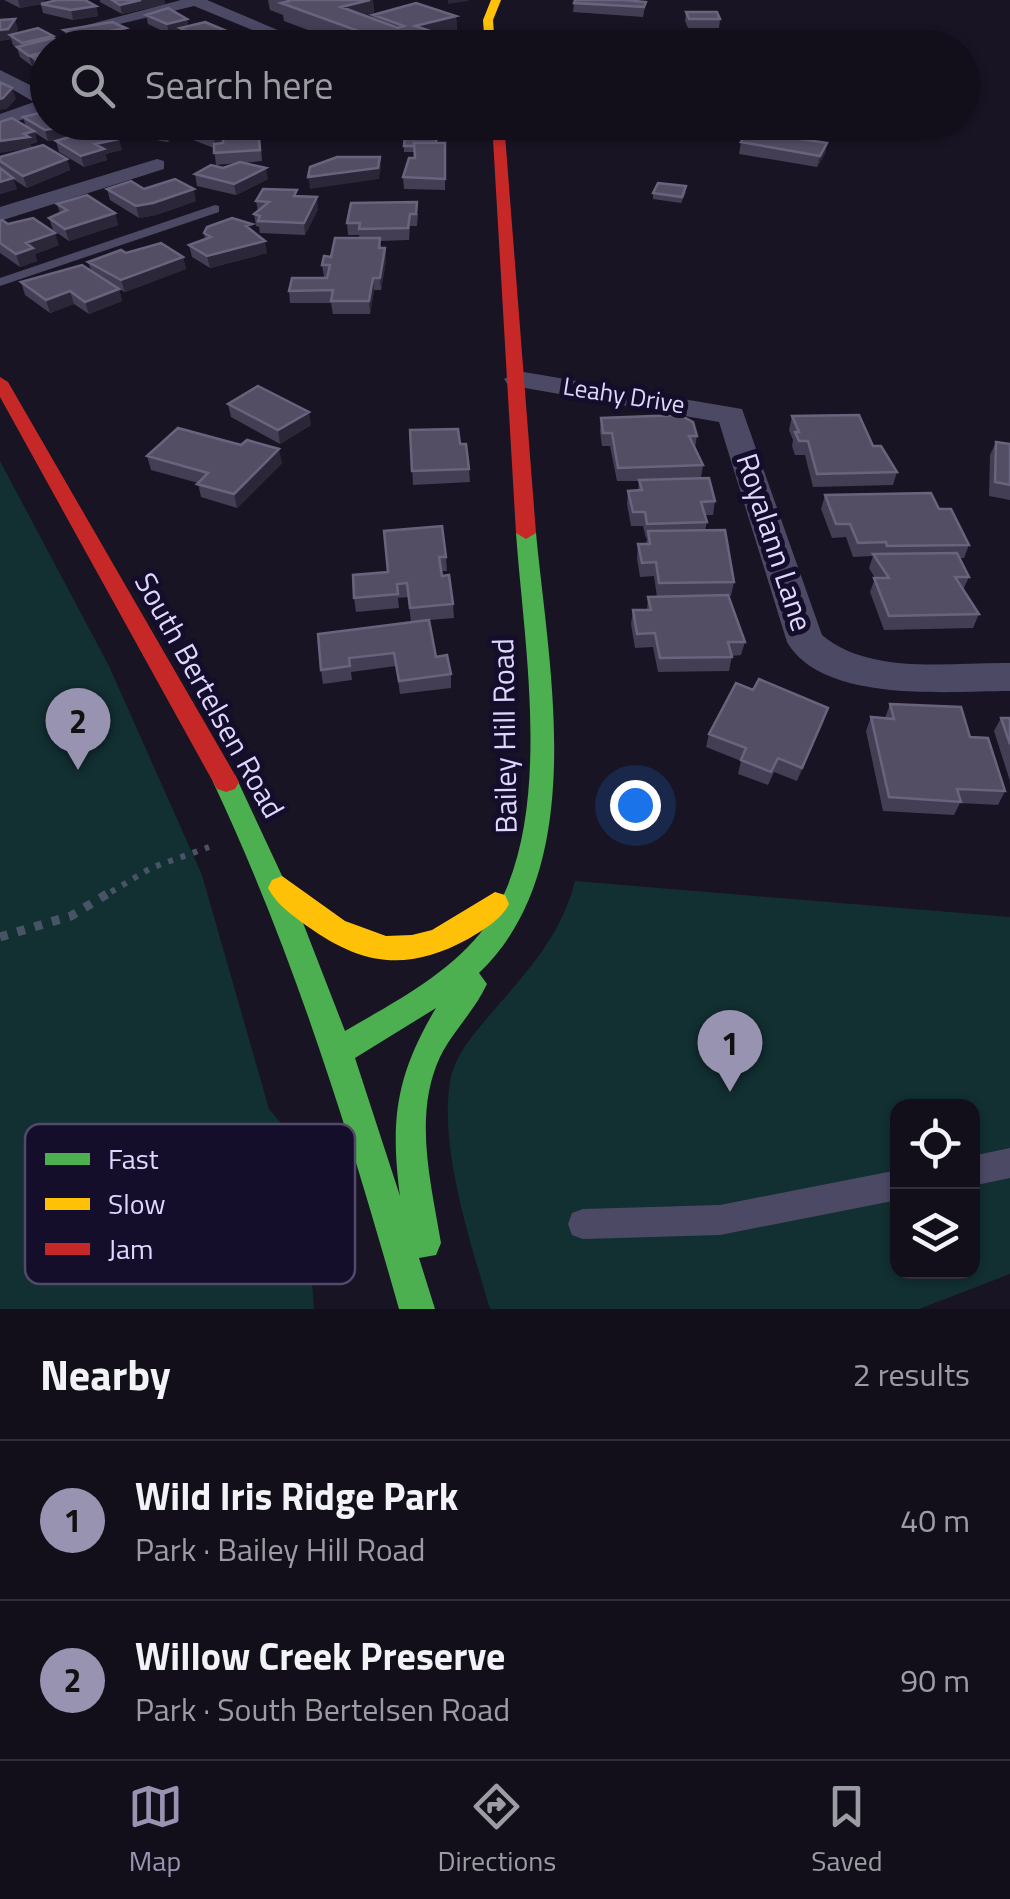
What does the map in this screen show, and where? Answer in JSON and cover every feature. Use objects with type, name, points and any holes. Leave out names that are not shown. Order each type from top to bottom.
[{"type":"main road","points":[[489,30],[488,20],[496,0]]},
{"type":"main road","name":"Bailey Hill Road","points":[[340,1050],[442,987],[504,925],[534,857],[542,808],[540,749],[499,140]]},
{"type":"main road","name":"South Bertelsen Road","points":[[0,382],[200,733],[251,832],[340,1050]]},
{"type":"main road","points":[[271,876],[330,932],[356,944],[406,950],[443,942],[479,920],[534,857]]},
{"type":"main road","points":[[432,1309],[416,1176],[414,1080],[438,1027],[492,961],[504,925]]},
{"type":"main road","points":[[340,1050],[417,1309]]},
{"type":"street","points":[[95,25],[195,1],[267,30]]},
{"type":"street","points":[[0,74],[30,91]]},
{"type":"street","points":[[0,120],[30,111]]},
{"type":"street","points":[[0,214],[157,165]]},
{"type":"street","name":"Leahy Drive","points":[[518,378],[729,412]]},
{"type":"street","name":"Royalann Lane","points":[[729,412],[806,642],[827,670],[1010,677]]},
{"type":"lane","points":[[0,282],[215,209]]},
{"type":"lane","points":[[980,1169],[1010,1163]]},
{"type":"lane","points":[[583,1224],[720,1220],[890,1187]]},
{"type":"path","points":[[0,937],[71,916],[151,868],[251,832]]},
{"type":"green space","points":[[0,461],[109,666],[202,875],[269,1109],[282,1124],[25,1124],[25,1284],[312,1284],[314,1309],[0,1309]]},
{"type":"green space","points":[[575,881],[1010,917],[1010,1274],[919,1309],[490,1309],[453,1166],[450,1082],[465,1046],[540,954],[560,920]]},
{"type":"building","points":[[85,0],[96,6],[71,10],[41,4]]},
{"type":"building","points":[[112,0],[141,0],[120,5]]},
{"type":"building","points":[[286,0],[370,0],[341,7],[398,28],[404,26],[373,15],[416,3],[456,16],[415,26],[427,30],[355,30],[281,3],[290,1]]},
{"type":"building","points":[[646,2],[644,7],[574,3]]},
{"type":"building","points":[[168,8],[187,19],[167,24],[146,15]]},
{"type":"building","points":[[686,12],[717,12],[720,19],[689,19]]},
{"type":"building","points":[[15,19],[8,29],[0,30],[0,20]]},
{"type":"building","points":[[112,22],[126,28],[115,30],[64,30]]},
{"type":"building","points":[[205,22],[224,30],[185,30],[180,28]]},
{"type":"building","points":[[30,30],[30,41],[22,43],[10,35]]},
{"type":"building","points":[[30,44],[30,56],[29,56],[17,47]]},
{"type":"building","points":[[0,82],[12,88],[0,99]]},
{"type":"building","points":[[12,118],[30,129],[24,134],[29,137],[0,141],[0,122]]},
{"type":"building","points":[[114,140],[95,144],[104,149],[81,156],[56,141]]},
{"type":"building","points":[[259,140],[260,150],[214,153],[214,144]]},
{"type":"building","points":[[405,140],[436,140],[436,143],[404,146]]},
{"type":"building","points":[[807,140],[827,143],[820,156],[741,142]]},
{"type":"building","points":[[414,143],[445,143],[445,179],[403,177],[409,158],[415,158]]},
{"type":"building","points":[[43,145],[67,159],[23,176],[0,161],[0,157]]},
{"type":"building","points":[[337,157],[380,157],[378,168],[308,177],[310,167]]},
{"type":"building","points":[[240,162],[266,168],[234,184],[195,174],[211,165],[223,168]]},
{"type":"building","points":[[0,168],[13,178],[0,182]]},
{"type":"building","points":[[175,179],[194,189],[136,206],[107,189],[131,181],[144,189]]},
{"type":"building","points":[[658,183],[686,186],[682,197],[653,193]]},
{"type":"building","points":[[263,189],[297,190],[294,196],[317,197],[304,223],[258,221],[260,216],[254,214],[269,202],[256,201]]},
{"type":"building","points":[[87,195],[115,213],[65,229],[49,218],[67,210],[57,204]]},
{"type":"building","points":[[417,202],[408,228],[359,229],[360,223],[347,223],[351,203]]},
{"type":"building","points":[[33,218],[55,233],[26,243],[33,248],[16,254],[0,243],[0,221],[8,224]]},
{"type":"building","points":[[232,218],[252,224],[246,226],[265,241],[207,256],[189,245],[211,237],[204,233],[207,227]]},
{"type":"building","points":[[335,238],[380,238],[379,248],[385,248],[380,278],[373,278],[369,301],[331,301],[333,290],[289,291],[292,278],[327,278],[330,265],[322,265],[324,256],[331,257]]},
{"type":"building","points":[[161,243],[183,257],[121,280],[88,262],[121,250],[126,253]]},
{"type":"building","points":[[82,265],[119,289],[85,302],[70,291],[46,300],[21,282]]},
{"type":"building","points":[[258,386],[309,412],[278,430],[228,404]]},
{"type":"building","points":[[680,415],[693,422],[697,436],[689,436],[703,465],[618,468],[612,433],[603,433],[601,418]]},
{"type":"building","points":[[859,415],[873,446],[881,446],[897,472],[817,474],[808,441],[799,441],[792,416]]},
{"type":"building","points":[[178,428],[241,445],[247,440],[279,449],[234,494],[197,484],[208,473],[147,456]]},
{"type":"building","points":[[458,429],[460,444],[466,444],[469,469],[412,471],[410,430]]},
{"type":"building","points":[[996,442],[1010,444],[1010,485],[995,482]]},
{"type":"building","points":[[709,478],[715,501],[701,502],[707,522],[647,524],[645,512],[633,512],[628,491],[642,490],[639,480]]},
{"type":"building","points":[[931,493],[939,509],[951,509],[969,545],[858,543],[850,524],[836,524],[825,495]]},
{"type":"building","points":[[442,526],[446,557],[439,557],[442,576],[449,575],[453,604],[410,608],[407,583],[397,584],[398,594],[354,598],[353,575],[388,572],[384,531]]},
{"type":"building","points":[[725,530],[734,582],[659,583],[656,562],[642,563],[638,544],[650,544],[648,531]]},
{"type":"building","points":[[957,553],[969,577],[955,577],[979,614],[889,616],[874,578],[889,578],[873,554]]},
{"type":"building","points":[[728,595],[745,642],[728,642],[732,657],[660,658],[655,633],[637,634],[633,610],[651,610],[648,597]]},
{"type":"building","points":[[429,620],[436,657],[447,655],[451,674],[399,681],[394,653],[349,658],[350,666],[321,670],[318,634]]},
{"type":"building","points":[[759,679],[828,708],[802,768],[778,758],[771,772],[741,760],[746,748],[709,734],[736,683],[753,690]]},
{"type":"building","points":[[890,704],[961,707],[970,737],[988,738],[1005,791],[957,789],[961,802],[889,797],[871,717],[894,719]]},
{"type":"building","points":[[1001,718],[1010,718],[1010,744]]},
{"type":"traffic: fast","points":[[340,1050],[422,1000],[460,971],[494,937],[517,898],[532,851],[541,743],[526,533]]},
{"type":"traffic: fast","points":[[226,782],[284,910],[334,1041],[417,1309]]},
{"type":"traffic: fast","points":[[424,1243],[413,1167],[411,1106],[428,1049],[472,984]]},
{"type":"traffic: slow","points":[[489,30],[488,20],[496,0]]},
{"type":"traffic: slow","points":[[282,888],[335,930],[386,949],[438,941],[495,904]]},
{"type":"traffic: jam","points":[[499,140],[526,533]]},
{"type":"traffic: jam","points":[[0,382],[226,782]]},
{"type":"place","name":"Willow Creek Preserve","points":[[78,770]]},
{"type":"place","name":"Wild Iris Ridge Park","points":[[730,1092]]}]
